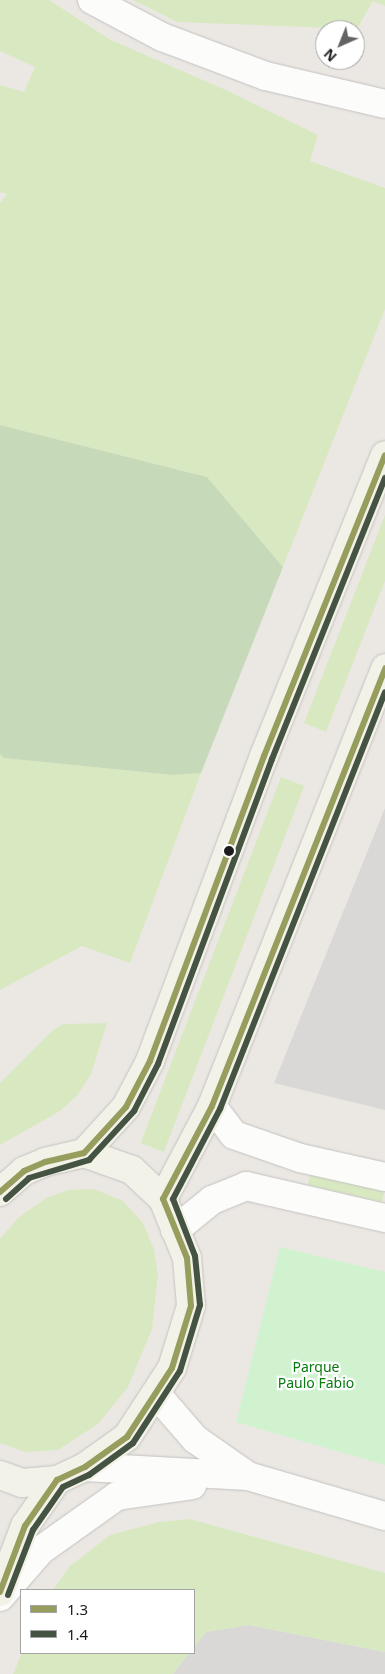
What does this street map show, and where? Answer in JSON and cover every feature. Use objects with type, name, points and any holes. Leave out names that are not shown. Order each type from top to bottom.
[{"type":"street","points":[[92,0],[162,37],[266,76],[385,104]]},
{"type":"street","points":[[84,1154],[126,1106],[150,1061],[264,756],[385,455]]},
{"type":"street","points":[[163,1199],[212,1106],[377,710],[385,668]]},
{"type":"street","points":[[212,1106],[234,1135],[300,1158],[385,1177]]},
{"type":"street","points":[[0,1192],[24,1171],[45,1162],[84,1154],[132,1170],[163,1199],[187,1258],[191,1306],[172,1368],[157,1396],[127,1437],[85,1467],[57,1480],[22,1483],[0,1475]]},
{"type":"street","points":[[175,1230],[212,1200],[246,1186],[385,1218]]},
{"type":"street","points":[[157,1396],[195,1439],[248,1476]]},
{"type":"street","points":[[85,1467],[248,1476],[385,1516]]},
{"type":"street","points":[[0,1597],[41,1550],[117,1496],[248,1476]]},
{"type":"street","points":[[0,1592],[25,1526],[57,1480]]},
{"type":"shaded area","points":[[385,808],[385,1110],[274,1083]]},
{"type":"shaded area","points":[[249,1625],[385,1652],[385,1674],[173,1674],[188,1654],[195,1654],[195,1646],[206,1632]]},
{"type":"green space","points":[[0,0],[49,0],[109,39],[228,91],[318,135],[310,161],[385,188],[385,309],[283,567],[207,477],[0,425],[0,203],[7,194],[0,192],[0,85],[24,92],[35,67],[0,51]]},
{"type":"green space","points":[[133,0],[385,0],[385,6],[373,1],[362,20],[315,20],[315,27],[177,22]]},
{"type":"green space","points":[[0,425],[207,477],[283,567],[201,773],[173,775],[4,758],[0,754]]},
{"type":"green space","points":[[385,515],[385,581],[326,732],[304,723]]},
{"type":"green space","points":[[0,754],[5,758],[173,775],[201,773],[130,963],[82,946],[0,990]]},
{"type":"green space","points":[[281,777],[304,786],[164,1152],[141,1143]]},
{"type":"green space","points":[[107,1023],[91,1074],[77,1096],[60,1111],[0,1145],[0,1083],[51,1032],[63,1024]]},
{"type":"green space","points":[[311,1171],[385,1188],[382,1202],[308,1185]]},
{"type":"green space","points":[[94,1189],[123,1201],[143,1223],[154,1249],[158,1275],[152,1329],[128,1387],[98,1424],[58,1450],[25,1452],[0,1443],[0,1239],[18,1218],[46,1198],[68,1190]]},
{"type":"green space","name":"Parque Paulo Fabio","points":[[280,1247],[385,1272],[385,1465],[236,1422]]},
{"type":"green space","points":[[190,1519],[385,1573],[385,1652],[249,1625],[206,1632],[195,1646],[195,1589],[54,1589],[70,1566],[110,1535],[159,1522]]},
{"type":"green space","points":[[22,1654],[188,1654],[173,1674],[13,1674]]},
{"type":"transit line","name":"1.3","points":[[0,1192],[24,1171],[45,1162],[84,1153],[126,1107],[150,1061],[264,756],[385,455]]},
{"type":"transit line","name":"1.4","points":[[6,1199],[29,1178],[89,1160],[134,1111],[158,1064],[272,759],[385,478]]},
{"type":"transit line","name":"1.3","points":[[0,1592],[25,1526],[57,1480],[85,1467],[127,1437],[172,1368],[191,1306],[187,1258],[163,1199],[212,1106],[385,668]]},
{"type":"transit line","name":"1.4","points":[[8,1595],[33,1530],[63,1487],[89,1475],[133,1443],[180,1371],[200,1305],[195,1256],[173,1199],[220,1109],[385,692]]}]
